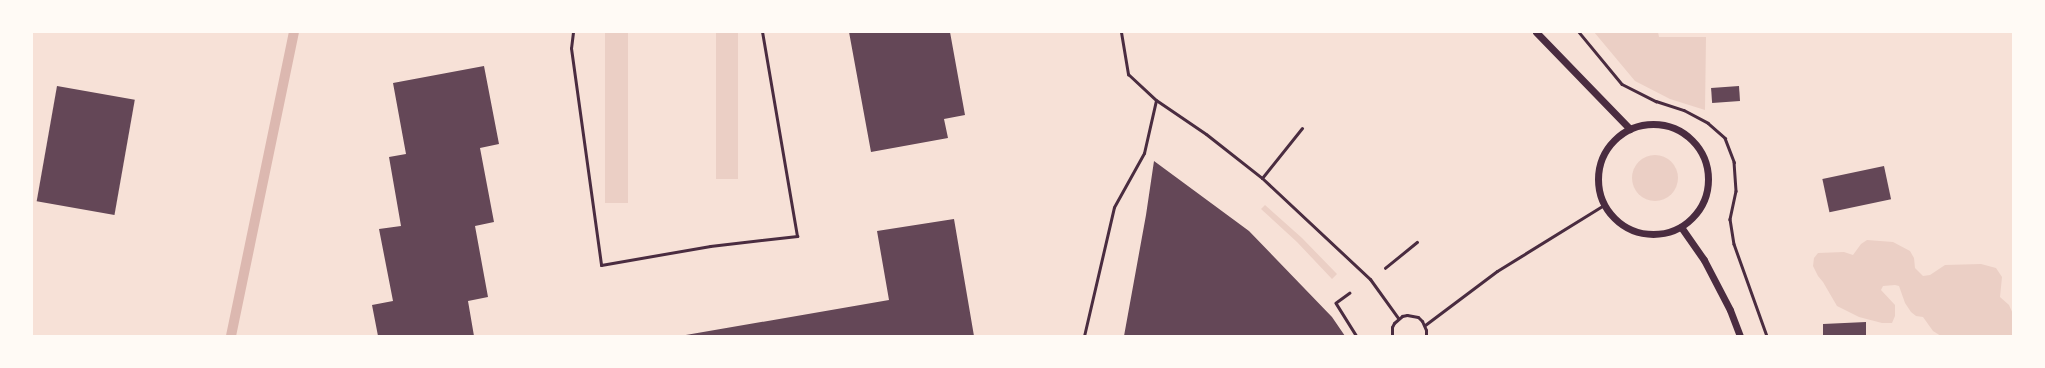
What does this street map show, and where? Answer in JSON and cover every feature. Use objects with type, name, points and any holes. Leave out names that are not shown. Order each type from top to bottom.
[{"type":"street","points":[[1536,32],[1630,129]]},
{"type":"street","points":[[1646,124],[1661,124],[1676,129],[1690,138],[1700,150],[1707,166],[1708,183],[1704,201],[1694,215],[1681,227],[1664,233],[1646,234],[1630,229],[1620,222],[1604,205],[1598,188],[1598,170],[1604,153],[1615,138],[1630,129],[1646,124]]},
{"type":"street","points":[[1681,227],[1704,260],[1730,310],[1740,336]]},
{"type":"lane","points":[[573,32],[571,48],[601,265],[710,246],[797,236],[762,32]]},
{"type":"lane","points":[[1121,32],[1128,74],[1156,100],[1206,134],[1262,178],[1370,279],[1398,318]]},
{"type":"lane","points":[[1084,336],[1114,207],[1144,153],[1156,100]]},
{"type":"lane","points":[[1262,178],[1302,128]]},
{"type":"lane","points":[[1425,325],[1496,271],[1604,205]]},
{"type":"lane","points":[[1392,336],[1392,327],[1398,318],[1412,315],[1418,317],[1425,325],[1426,336]]},
{"type":"path","points":[[1579,32],[1622,84],[1656,101],[1684,110],[1708,123],[1725,138],[1734,162],[1736,191],[1730,219],[1734,244],[1767,336]]},
{"type":"path","points":[[1383,269],[1417,242]]},
{"type":"path","points":[[1350,293],[1336,303],[1357,336]]},
{"type":"shaded area","points":[[605,32],[628,32],[628,203],[605,203]]},
{"type":"shaded area","points":[[716,32],[738,32],[738,179],[716,179]]},
{"type":"shaded area","points":[[1594,32],[1658,32],[1659,37],[1706,37],[1705,110],[1670,99],[1635,81]]},
{"type":"shaded area","points":[[1655,155],[1668,159],[1674,165],[1678,178],[1674,191],[1668,197],[1655,201],[1642,197],[1636,191],[1632,178],[1636,165],[1642,159]]},
{"type":"shaded area","points":[[1265,205],[1302,238],[1337,274],[1332,279],[1297,242],[1261,209]]},
{"type":"shaded area","points":[[1867,240],[1893,242],[1910,251],[1914,258],[1915,268],[1923,276],[1930,275],[1945,265],[1981,264],[1996,268],[2002,277],[2000,297],[2009,305],[2013,314],[2013,336],[1941,336],[1933,331],[1923,317],[1916,316],[1911,312],[1905,303],[1899,286],[1895,285],[1883,286],[1881,290],[1895,305],[1895,316],[1892,323],[1882,323],[1859,317],[1837,306],[1813,266],[1814,258],[1818,253],[1844,252],[1853,255],[1861,244]]},
{"type":"building","points":[[849,32],[950,32],[965,115],[944,119],[948,138],[871,152]]},
{"type":"building","points":[[484,66],[499,144],[480,148],[494,222],[475,226],[488,297],[468,301],[474,336],[378,336],[372,305],[393,301],[379,229],[401,226],[389,157],[406,154],[393,83]]},
{"type":"building","points":[[57,86],[135,100],[114,215],[37,201]]},
{"type":"building","points":[[1739,86],[1740,101],[1712,103],[1711,88]]},
{"type":"building","points":[[1154,161],[1249,231],[1332,317],[1345,336],[1124,336],[1146,215]]},
{"type":"building","points":[[1884,166],[1891,199],[1829,212],[1822,179]]},
{"type":"building","points":[[954,219],[974,336],[680,336],[889,300],[877,231]]},
{"type":"building","points":[[1866,322],[1866,336],[1823,336],[1823,324]]},
{"type":"waterway","points":[[231,336],[294,32]]}]
